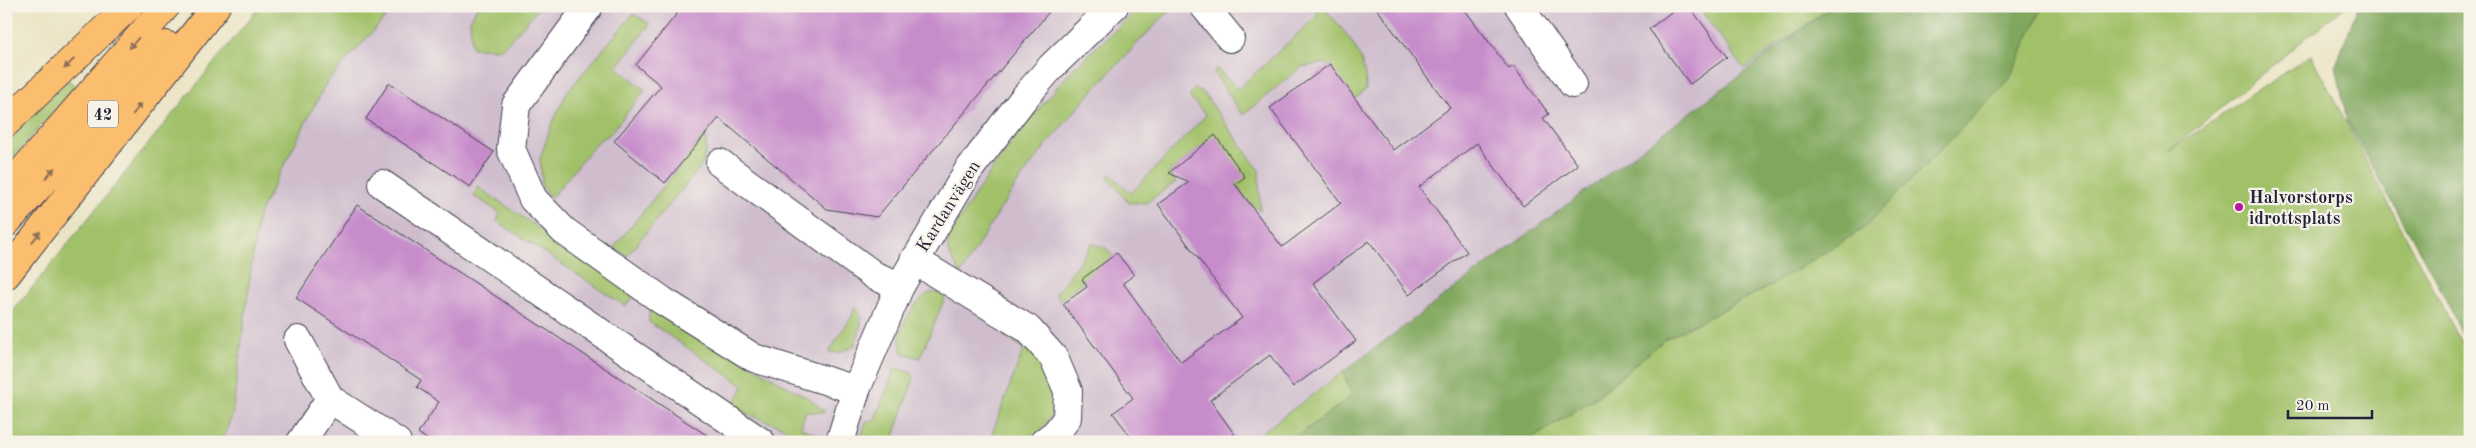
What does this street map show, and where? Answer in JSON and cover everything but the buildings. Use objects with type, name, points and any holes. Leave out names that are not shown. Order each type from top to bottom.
[{"type":"main road","points":[[6,123],[130,6]]},
{"type":"main road","name":"42","points":[[6,190],[166,6]]},
{"type":"main road","name":"42","points":[[6,222],[201,6]]},
{"type":"main road","points":[[6,275],[216,6]]},
{"type":"street","points":[[588,6],[516,105],[512,149],[533,199],[572,236],[663,301],[754,358],[856,390]]},
{"type":"street","name":"Kardanvägen","points":[[840,442],[856,390],[900,286],[968,171],[1024,98],[1051,67],[1114,6]]},
{"type":"street","points":[[1204,6],[1230,38]]},
{"type":"street","points":[[1518,6],[1573,84]]},
{"type":"street","points":[[720,163],[875,276],[900,286]]},
{"type":"street","points":[[382,184],[761,442]]},
{"type":"street","points":[[914,260],[1028,328],[1054,358],[1068,391],[1066,418],[1056,433],[1044,442]]},
{"type":"street","points":[[298,340],[330,399],[397,442]]},
{"type":"street","points":[[301,442],[330,399]]},
{"type":"shaded area","points":[[396,6],[1833,6],[1249,442],[221,442],[232,416],[258,216],[326,83]]},
{"type":"green space","points":[[260,6],[396,6],[326,83],[258,216],[232,416],[221,442],[6,442],[6,320]]},
{"type":"green space","points":[[478,6],[541,6],[502,49],[472,48],[470,20]]},
{"type":"green space","points":[[1141,6],[1174,6],[1111,71],[1051,139],[1015,187],[961,274],[948,252],[948,240],[986,178],[1024,126],[1071,71]]},
{"type":"green space","points":[[1312,6],[1322,6],[1353,43],[1362,64],[1366,89],[1354,100],[1325,63],[1301,67],[1243,115],[1214,73],[1216,68],[1238,89],[1318,15]]},
{"type":"green space","points":[[1698,6],[1833,6],[1744,69]]},
{"type":"green space","points":[[1833,6],[2043,6],[2009,80],[1863,229],[1770,286],[1665,339],[1598,396],[1527,442],[1289,442],[1352,396],[1343,372]]},
{"type":"green space","points":[[2043,6],[2345,6],[2168,151],[2311,55],[2470,359],[2470,442],[1527,442],[1598,396],[1665,339],[1770,286],[2009,80]]},
{"type":"green space","points":[[2358,6],[2470,6],[2470,350],[2437,282],[2347,121],[2336,65]]},
{"type":"green space","points":[[633,14],[650,24],[617,67],[645,90],[609,135],[599,140],[551,198],[542,187],[540,158],[552,124],[567,92]]},
{"type":"green space","points":[[68,80],[76,86],[6,165],[6,137]]},
{"type":"green space","points":[[1195,89],[1202,91],[1259,170],[1260,211],[1244,196],[1232,177],[1215,136],[1169,173],[1176,182],[1146,203],[1129,203],[1107,177],[1110,174],[1131,193],[1206,115],[1190,98],[1191,93]]},
{"type":"green space","points":[[706,134],[706,152],[702,165],[627,256],[614,247]]},
{"type":"green space","points":[[478,187],[689,329],[813,401],[825,412],[805,412],[801,428],[822,436],[821,442],[797,442],[783,427],[731,408],[744,386],[649,322],[649,308],[633,297],[625,306],[497,221],[500,213],[474,196]]},
{"type":"green space","points":[[1092,244],[1105,247],[1114,258],[1060,300],[1056,294]]},
{"type":"green space","points":[[932,292],[943,294],[945,298],[920,358],[903,353],[900,342],[901,330],[916,304]]},
{"type":"green space","points":[[855,306],[861,321],[854,346],[838,353],[829,352],[852,316]]},
{"type":"green space","points":[[1006,333],[1012,333],[1032,351],[1048,372],[1053,384],[1055,396],[1053,409],[1047,423],[1036,436],[1025,442],[989,442],[1024,348],[1004,336]]},
{"type":"green space","points":[[895,368],[912,373],[914,378],[892,442],[860,442],[866,421],[874,421]]},
{"type":"green space","points":[[1343,372],[1352,396],[1289,442],[1249,442]]},
{"type":"place","name":"Halvorstorps idrottsplats","points":[[2239,207]]}]
